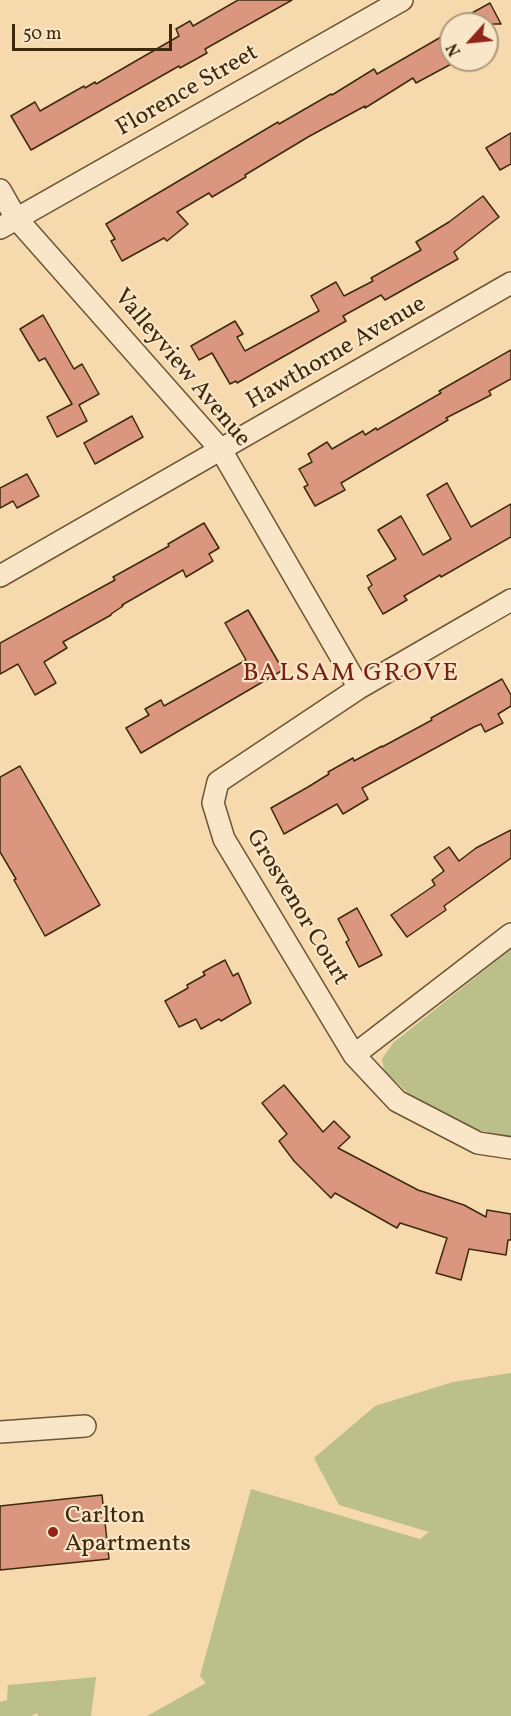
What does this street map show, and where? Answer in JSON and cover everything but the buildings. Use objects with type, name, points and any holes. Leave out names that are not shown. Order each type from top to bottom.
[{"type":"street","name":"Florence Street","points":[[8,223],[402,0]]},
{"type":"street","name":"Valleyview Avenue","points":[[0,190],[8,223],[221,450],[359,688]]},
{"type":"street","name":"Hawthorne Avenue","points":[[0,576],[511,283]]},
{"type":"street","points":[[359,688],[511,600]]},
{"type":"street","name":"Grosvenor Court","points":[[359,688],[218,782],[213,803],[224,839],[354,1055],[397,1101],[478,1143],[511,1148]]},
{"type":"street","points":[[354,1055],[511,934]]},
{"type":"street","points":[[0,1432],[85,1426]]},
{"type":"green space","points":[[511,949],[511,1138],[452,1121],[418,1102],[384,1071],[382,1059],[393,1043]]},
{"type":"green space","points":[[511,1373],[511,1716],[147,1716],[206,1683],[200,1676],[251,1489],[420,1539],[429,1532],[339,1505],[314,1458],[375,1406],[453,1382]]},
{"type":"green space","points":[[96,1677],[91,1716],[38,1716],[37,1713],[31,1716],[0,1716],[0,1702],[7,1700],[8,1685]]},
{"type":"place","name":"Carlton Apartments","points":[[53,1532]]},
{"type":"district","name":"BALSAM GROVE","points":[[351,675]]}]
